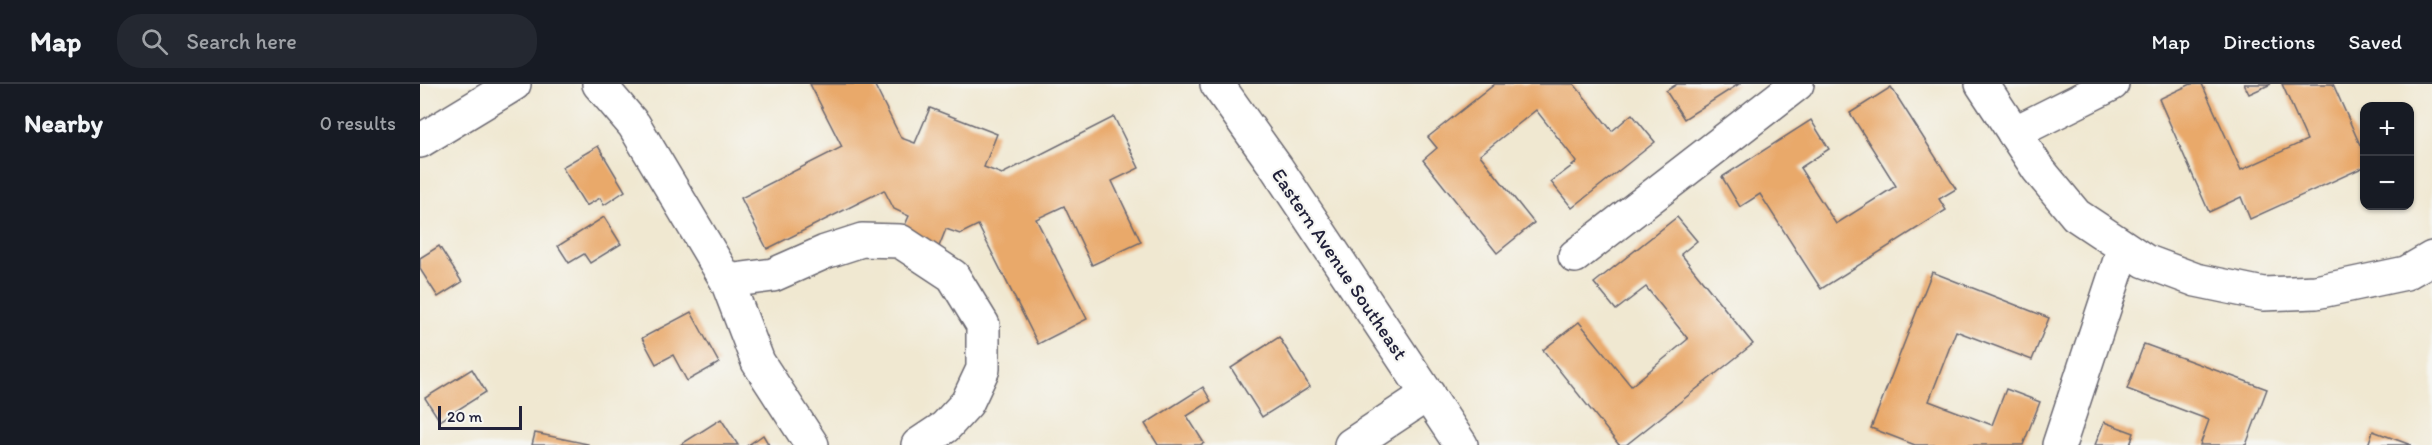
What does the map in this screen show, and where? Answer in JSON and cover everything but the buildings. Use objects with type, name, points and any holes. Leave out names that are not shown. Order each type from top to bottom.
[{"type":"street","points":[[420,141],[514,84]]},
{"type":"street","points":[[599,84],[634,125],[727,281],[758,362],[812,445]]},
{"type":"street","name":"Eastern Avenue Southeast","points":[[1217,84],[1276,167],[1461,445]]},
{"type":"street","points":[[1575,256],[1797,84]]},
{"type":"street","points":[[1982,84],[2038,169],[2076,215],[2145,261],[2196,280],[2263,294],[2316,292],[2406,273],[2432,258]]},
{"type":"street","points":[[2014,133],[2112,84]]},
{"type":"street","points":[[727,281],[773,275],[825,252],[862,240],[900,241],[952,276],[983,325],[983,369],[967,403],[945,427],[918,445]]},
{"type":"street","points":[[2059,445],[2124,248]]},
{"type":"street","points":[[1351,445],[1428,394]]}]
